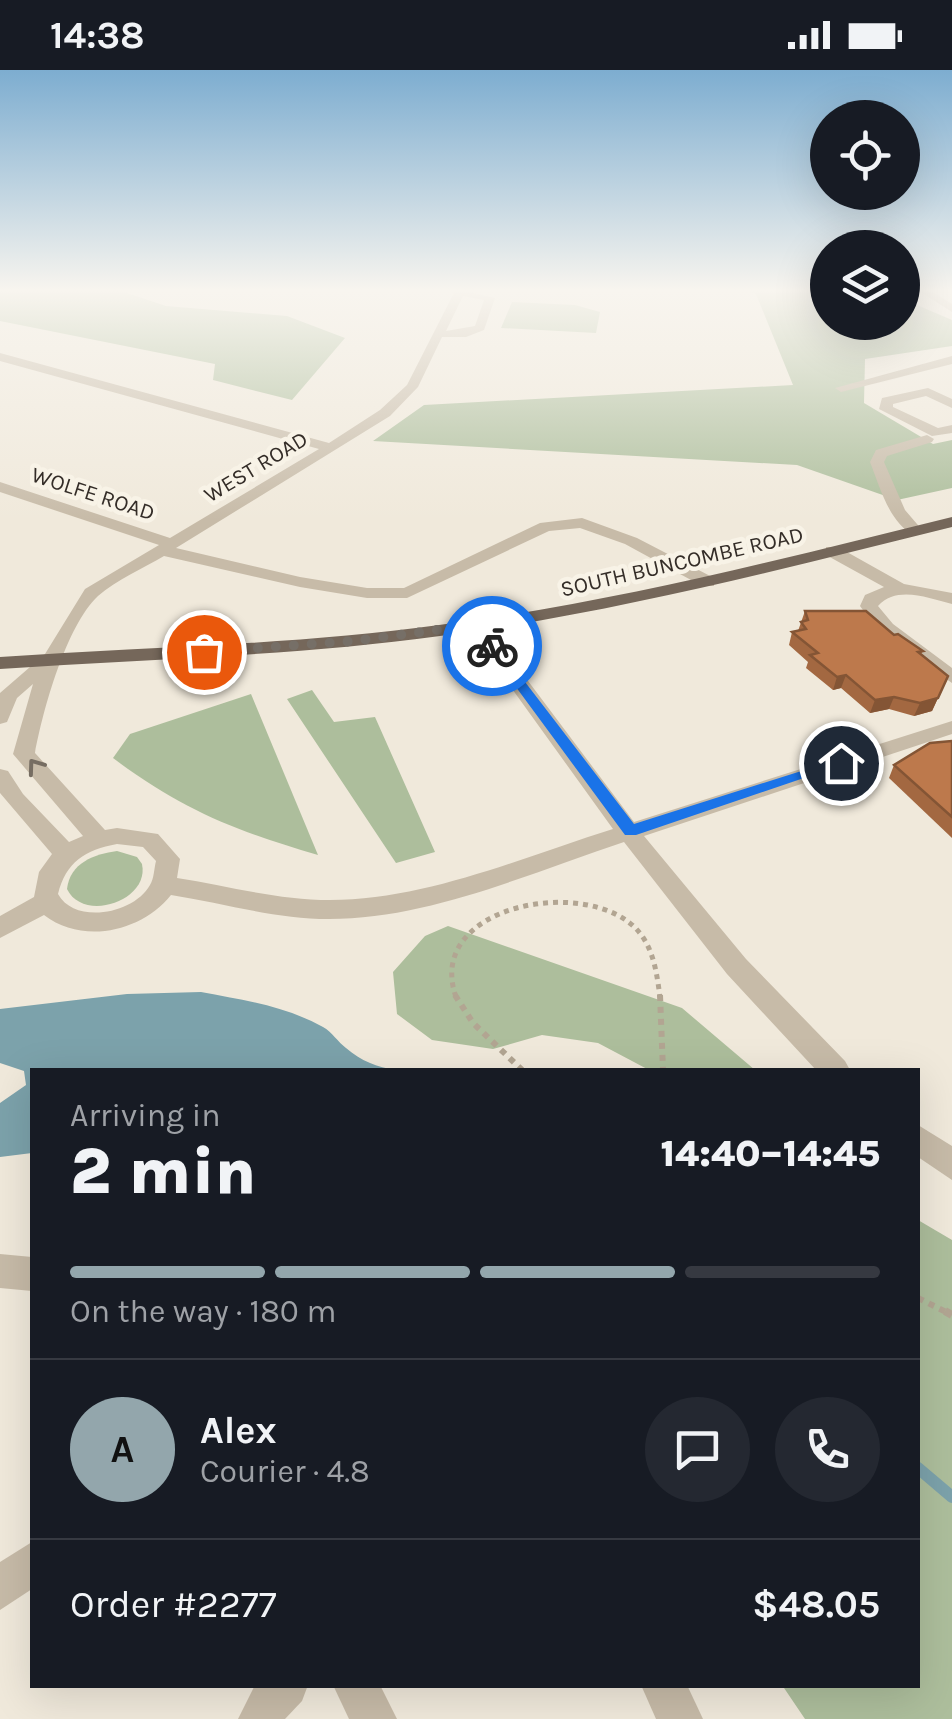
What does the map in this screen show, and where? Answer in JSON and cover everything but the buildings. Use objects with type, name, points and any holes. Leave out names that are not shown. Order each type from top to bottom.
[{"type":"main road","name":"SOUTH BUNCOMBE ROAD","points":[[0,663],[311,644],[476,625],[708,582],[952,522]]},
{"type":"street","points":[[36,366],[330,448]]},
{"type":"street","name":"WEST ROAD","points":[[49,660],[91,593],[330,448],[401,400],[421,366]]},
{"type":"street","points":[[840,388],[885,381],[900,372],[926,366]]},
{"type":"street","points":[[952,404],[928,392],[887,401],[886,409],[938,433],[952,430]]},
{"type":"street","points":[[914,531],[898,510],[876,462],[881,453],[927,439]]},
{"type":"street","name":"WOLFE ROAD","points":[[0,487],[167,547],[317,585],[367,593],[407,593],[546,526],[582,523],[631,541],[708,582]]},
{"type":"street","points":[[832,551],[900,589]]},
{"type":"street","points":[[832,551],[850,578],[876,596]]},
{"type":"street","points":[[952,599],[917,588],[900,589],[876,596],[869,606],[876,618],[952,677]]},
{"type":"street","points":[[476,625],[715,944],[772,1009],[834,1068]]},
{"type":"street","points":[[0,718],[8,696],[49,660]]},
{"type":"street","points":[[49,660],[30,719],[24,754],[98,839]]},
{"type":"street","points":[[164,885],[279,904],[354,909],[462,886],[952,727]]},
{"type":"street","points":[[0,776],[66,854]]},
{"type":"street","points":[[134,836],[161,848],[169,871],[164,885],[136,912],[92,924],[72,921],[56,914],[46,902],[47,878],[66,854],[98,839],[134,836]]},
{"type":"street","points":[[0,928],[46,902]]},
{"type":"street","points":[[920,1140],[952,1165]]},
{"type":"street","points":[[0,1271],[30,1274]]},
{"type":"street","points":[[0,1589],[30,1565]]},
{"type":"street","points":[[357,1688],[374,1719]]},
{"type":"street","points":[[664,1688],[680,1719]]},
{"type":"path","points":[[520,1068],[477,1026],[453,993],[451,967],[463,938],[489,920],[523,904],[564,901],[608,908],[639,931],[658,978],[663,1068]]},
{"type":"path","points":[[920,1299],[952,1315]]},
{"type":"green space","points":[[215,366],[321,366],[292,400],[213,380]]},
{"type":"green space","points":[[785,366],[865,366],[864,403],[933,444],[952,440],[952,488],[897,500],[797,465],[373,441],[424,405],[793,385]]},
{"type":"green space","points":[[312,690],[334,722],[375,717],[435,852],[396,863],[287,699]]},
{"type":"green space","points":[[251,694],[318,855],[211,817],[163,792],[113,758],[130,734]]},
{"type":"green space","points":[[117,851],[137,857],[142,864],[142,877],[136,888],[114,903],[100,906],[75,899],[67,889],[78,866],[92,857]]},
{"type":"green space","points":[[448,926],[682,1008],[753,1068],[645,1068],[598,1043],[542,1035],[493,1049],[432,1040],[397,1014],[393,972],[425,936]]},
{"type":"green space","points":[[920,1221],[952,1240],[952,1719],[805,1719],[784,1688],[920,1688]]},
{"type":"water","points":[[201,992],[264,1005],[309,1020],[363,1060],[388,1068],[30,1068],[30,1153],[0,1157],[0,1103],[26,1085],[24,1071],[0,1063],[0,1009],[127,994]]},
{"type":"waterway","points":[[920,1470],[952,1497]]},
{"type":"way so far","points":[[204,652],[353,641],[476,625],[492,646]]},
{"type":"route","points":[[492,646],[631,831],[841,763]]}]
